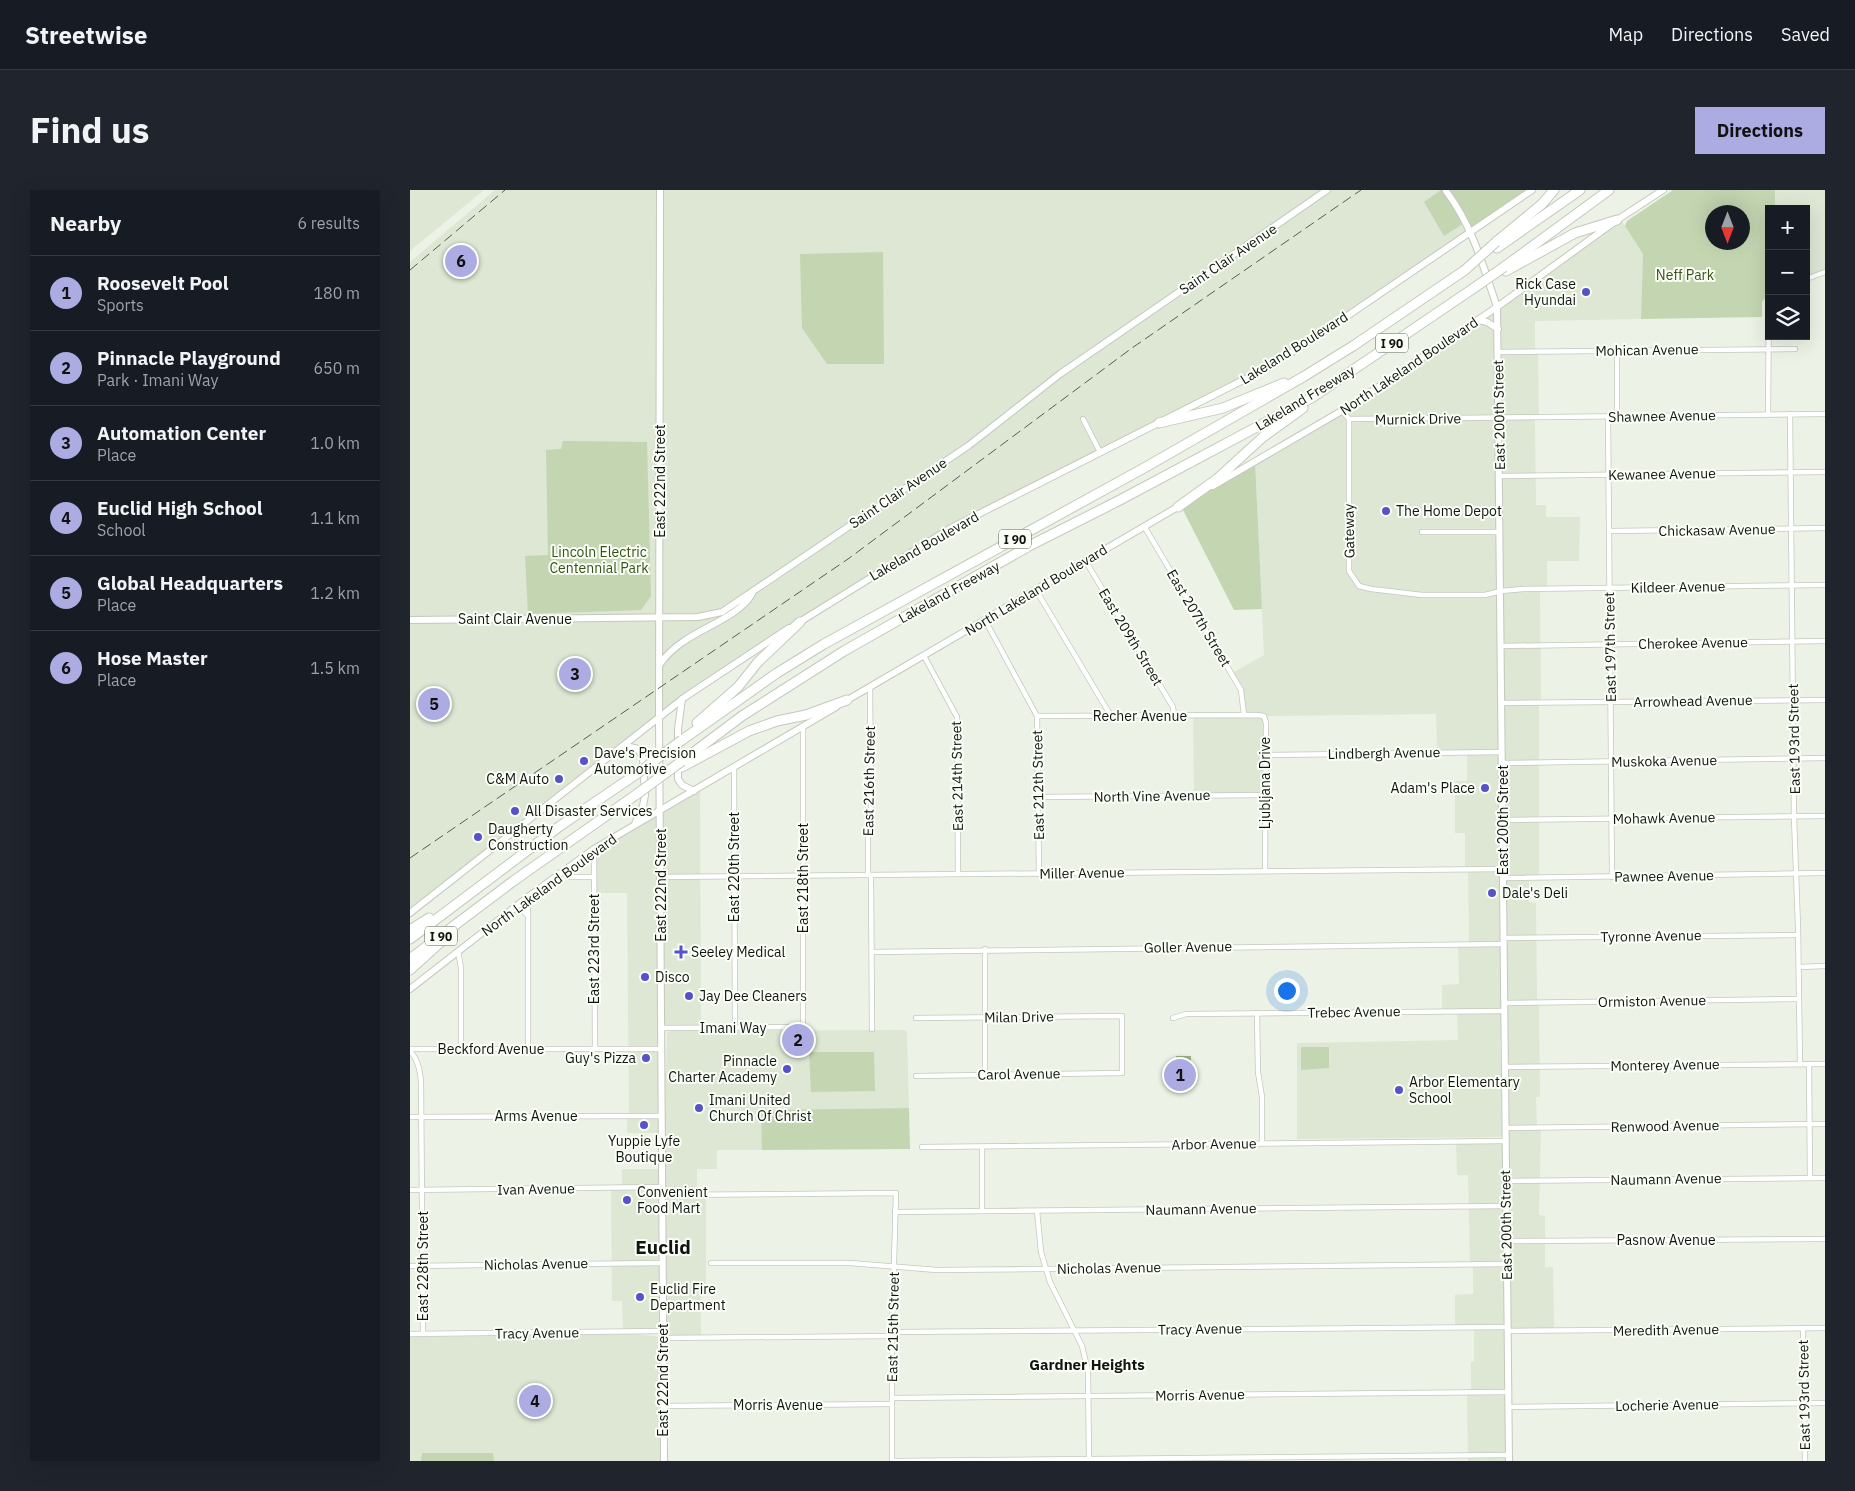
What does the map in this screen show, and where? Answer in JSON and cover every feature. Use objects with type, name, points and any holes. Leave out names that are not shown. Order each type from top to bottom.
[{"type":"highway","points":[[1496,245],[1542,204],[1554,190]]},
{"type":"highway","name":"Lakeland Freeway","points":[[410,939],[560,826],[638,773],[777,673],[824,644],[1198,438],[1353,346],[1465,270],[1496,245],[1580,190]]},
{"type":"highway","points":[[1505,269],[1609,190]]},
{"type":"highway","points":[[1505,269],[1575,233],[1617,220]]},
{"type":"highway","name":"Lakeland Freeway","points":[[682,764],[742,716],[844,650],[1031,546],[1220,448],[1313,397],[1505,269]]},
{"type":"highway","points":[[1160,423],[1223,408],[1288,381],[1353,346]]},
{"type":"highway","points":[[1178,506],[1217,479],[1263,437],[1300,410],[1313,397]]},
{"type":"highway","points":[[682,740],[696,724],[738,687],[758,662],[800,622]]},
{"type":"highway","points":[[682,764],[749,731],[777,721],[806,715],[847,700]]},
{"type":"highway","name":"I 90","points":[[410,960],[512,882],[682,764]]},
{"type":"highway","points":[[410,930],[468,894]]},
{"type":"highway","points":[[410,970],[472,913]]},
{"type":"street","name":"East 222nd Street","points":[[660,190],[659,717],[664,1461]]},
{"type":"street","name":"Saint Clair Avenue","points":[[410,620],[660,618],[712,615],[732,606],[968,446],[1060,374],[1327,190]]},
{"type":"street","name":"Lakeland Boulevard","points":[[410,913],[682,699],[722,672],[951,528],[1269,366],[1342,320],[1532,190]]},
{"type":"street","name":"North Lakeland Boulevard","points":[[410,989],[528,897],[594,849],[1342,411],[1497,307],[1617,220],[1663,190]]},
{"type":"street","name":"East 200th Street","points":[[1446,191],[1471,231],[1497,307],[1509,1458]]},
{"type":"street","points":[[1810,278],[1825,272]]},
{"type":"street","points":[[1478,320],[1487,322],[1498,329]]},
{"type":"street","points":[[1767,340],[1768,414]]},
{"type":"street","name":"Mohican Avenue","points":[[1498,352],[1795,349]]},
{"type":"street","points":[[1617,351],[1617,417]]},
{"type":"street","points":[[1342,411],[1349,420]]},
{"type":"street","name":"East 193rd Street","points":[[1790,414],[1794,816],[1800,1064]]},
{"type":"street","name":"Shawnee Avenue","points":[[1499,418],[1825,414]]},
{"type":"street","name":"East 197th Street","points":[[1608,416],[1612,877]]},
{"type":"street","name":"Murnick Drive","points":[[1349,420],[1499,418]]},
{"type":"street","points":[[1083,419],[1100,452]]},
{"type":"street","name":"Gateway","points":[[1349,420],[1349,571],[1359,586],[1422,595],[1485,595],[1501,591]]},
{"type":"street","name":"Kewanee Avenue","points":[[1500,476],[1825,472]]},
{"type":"street","name":"East 207th Street","points":[[1144,526],[1241,690],[1244,715]]},
{"type":"street","name":"Chickasaw Avenue","points":[[1610,531],[1825,528]]},
{"type":"street","points":[[1422,532],[1500,532]]},
{"type":"street","name":"East 209th Street","points":[[1085,560],[1173,707],[1174,715]]},
{"type":"street","name":"Kildeer Avenue","points":[[1501,591],[1825,585]]},
{"type":"street","points":[[1036,590],[1111,716]]},
{"type":"street","points":[[660,665],[678,644],[747,603],[753,592]]},
{"type":"street","name":"East 212th Street","points":[[985,620],[1037,716],[1039,874]]},
{"type":"street","name":"Cherokee Avenue","points":[[1501,646],[1825,641]]},
{"type":"street","name":"East 214th Street","points":[[924,656],[957,717],[958,874]]},
{"type":"street","name":"East 216th Street","points":[[870,687],[871,811],[868,830],[872,952],[872,1029]]},
{"type":"street","points":[[682,699],[678,729],[678,779],[682,785],[694,792]]},
{"type":"street","name":"Arrowhead Avenue","points":[[1502,704],[1825,700]]},
{"type":"street","name":"Recher Avenue","points":[[1037,716],[1244,715]]},
{"type":"street","name":"Ljubljana Drive","points":[[1244,715],[1264,716],[1266,723],[1265,871]]},
{"type":"street","name":"East 218th Street","points":[[803,728],[803,1027]]},
{"type":"street","points":[[619,749],[634,748],[640,751],[644,758],[644,801],[634,825]]},
{"type":"street","name":"Lindbergh Avenue","points":[[1266,755],[1502,752]]},
{"type":"street","name":"Muskoka Avenue","points":[[1502,764],[1825,758]]},
{"type":"street","name":"East 220th Street","points":[[734,767],[735,1028]]},
{"type":"street","name":"North Vine Avenue","points":[[1039,797],[1266,795]]},
{"type":"street","name":"Mohawk Avenue","points":[[1503,820],[1825,816]]},
{"type":"street","name":"East 223rd Street","points":[[594,849],[595,1049]]},
{"type":"street","name":"Miller Avenue","points":[[661,877],[1504,869]]},
{"type":"street","name":"Pawnee Avenue","points":[[1503,878],[1825,873]]},
{"type":"street","points":[[569,877],[594,877]]},
{"type":"street","points":[[528,897],[528,1049]]},
{"type":"street","points":[[513,909],[523,911],[528,916]]},
{"type":"street","name":"Tyronne Avenue","points":[[1504,941],[1798,935]]},
{"type":"street","name":"Goller Avenue","points":[[872,952],[1504,941]]},
{"type":"street","points":[[985,949],[986,1075]]},
{"type":"street","points":[[458,952],[461,968],[461,1049]]},
{"type":"street","points":[[1799,967],[1825,966]]},
{"type":"street","name":"Ormiston Avenue","points":[[1504,1003],[1799,999]]},
{"type":"street","name":"Trebec Avenue","points":[[1173,1018],[1186,1014],[1504,1011]]},
{"type":"street","points":[[1257,1013],[1258,1072],[1262,1097],[1262,1143]]},
{"type":"street","name":"Milan Drive","points":[[916,1018],[1122,1016],[1122,1073]]},
{"type":"street","name":"Imani Way","points":[[662,1028],[803,1027]]},
{"type":"street","name":"Beckford Avenue","points":[[410,1050],[662,1049]]},
{"type":"street","name":"East 228th Street","points":[[410,1050],[420,1068],[423,1334]]},
{"type":"street","points":[[1809,1064],[1810,1178]]},
{"type":"street","name":"Monterey Avenue","points":[[1505,1067],[1825,1064]]},
{"type":"street","name":"Carol Avenue","points":[[916,1076],[1122,1073]]},
{"type":"street","name":"Arms Avenue","points":[[410,1117],[662,1116]]},
{"type":"street","name":"Renwood Avenue","points":[[1506,1128],[1825,1124]]},
{"type":"street","name":"Arbor Avenue","points":[[922,1147],[1506,1141]]},
{"type":"street","points":[[982,1147],[982,1211]]},
{"type":"street","name":"Naumann Avenue","points":[[1506,1181],[1825,1178]]},
{"type":"street","name":"Ivan Avenue","points":[[410,1190],[663,1187]]},
{"type":"street","name":"East 215th Street","points":[[663,1195],[896,1193],[892,1334],[893,1461]]},
{"type":"street","name":"Naumann Avenue","points":[[895,1212],[1506,1206]]},
{"type":"street","points":[[1037,1211],[1041,1252],[1050,1282],[1075,1331],[1085,1356],[1089,1396],[1089,1459]]},
{"type":"street","name":"Pasnow Avenue","points":[[1507,1241],[1825,1239]]},
{"type":"street","name":"Nicholas Avenue","points":[[711,1263],[850,1262],[937,1270],[1507,1264]]},
{"type":"street","name":"Nicholas Avenue","points":[[410,1266],[663,1263]]},
{"type":"street","name":"East 193rd Street","points":[[1803,1328],[1805,1461]]},
{"type":"street","name":"Meredith Avenue","points":[[1507,1329],[1825,1328]]},
{"type":"street","name":"Tracy Avenue","points":[[410,1334],[892,1334],[1075,1331],[1507,1329]]},
{"type":"street","name":"Morris Avenue","points":[[664,1406],[1089,1396],[1508,1392]]},
{"type":"street","name":"Locherie Avenue","points":[[1508,1407],[1825,1403]]},
{"type":"street","points":[[893,1461],[1509,1458]]},
{"type":"shaded area","points":[[410,190],[484,190],[410,251]]},
{"type":"shaded area","points":[[495,190],[1445,190],[1471,231],[1269,367],[951,528],[721,671],[410,913],[410,262]]},
{"type":"shaded area","points":[[1775,190],[1825,190],[1825,272],[1810,278],[1810,205],[1775,205]]},
{"type":"shaded area","points":[[1620,218],[1643,254],[1641,319],[1535,321],[1535,351],[1538,351],[1539,417],[1535,418],[1536,505],[1546,505],[1546,517],[1580,517],[1579,561],[1547,561],[1547,589],[1540,589],[1539,877],[1529,878],[1529,902],[1536,903],[1537,1002],[1539,1002],[1540,1097],[1536,1097],[1537,1127],[1541,1127],[1539,1215],[1545,1216],[1545,1267],[1553,1267],[1554,1331],[1507,1332],[1509,1461],[1468,1461],[1467,1392],[1471,1392],[1471,1362],[1474,1361],[1474,1327],[1455,1327],[1455,1295],[1473,1294],[1473,1265],[1470,1265],[1468,1175],[1457,1175],[1456,1141],[1506,1140],[1505,1040],[1500,1040],[1502,1137],[1297,1139],[1297,1043],[1458,1040],[1457,1011],[1442,1011],[1442,985],[1459,984],[1458,945],[1469,944],[1468,870],[1465,869],[1465,833],[1455,833],[1455,781],[1467,781],[1467,753],[1437,753],[1436,714],[1264,716],[1266,795],[1194,796],[1193,715],[1243,715],[1241,690],[1232,673],[1264,655],[1255,461],[1350,406]]},
{"type":"shaded area","points":[[700,787],[701,1028],[662,1029],[662,1073],[666,1073],[667,1033],[671,1031],[901,1030],[906,1031],[907,1035],[909,1108],[762,1110],[762,1150],[717,1150],[717,1169],[697,1169],[697,1194],[706,1194],[706,1288],[701,1288],[701,1338],[663,1338],[663,1332],[623,1332],[622,1301],[612,1301],[611,1188],[622,1187],[622,1169],[663,1169],[662,1133],[627,1133],[627,1116],[629,1116],[627,893],[594,893],[594,849]]},
{"type":"shaded area","points":[[1176,1056],[1191,1056],[1191,1083],[1169,1083],[1168,1068],[1175,1067]]},
{"type":"shaded area","points":[[632,1334],[660,1338],[661,1461],[410,1461],[410,1337]]},
{"type":"green space","points":[[1441,190],[1532,190],[1471,231],[1466,222],[1444,236],[1424,202]]},
{"type":"green space","name":"Neff Park","points":[[1673,190],[1775,190],[1775,205],[1765,205],[1765,298],[1762,302],[1762,317],[1641,319],[1643,254],[1625,226],[1627,221]]},
{"type":"green space","points":[[883,252],[884,364],[827,364],[802,328],[800,254]]},
{"type":"green space","name":"Lincoln Electric Centennial Park","points":[[563,441],[647,442],[651,596],[641,610],[528,614],[525,556],[548,555],[546,450],[561,449]]},
{"type":"green space","points":[[1255,461],[1262,609],[1234,610],[1180,504]]},
{"type":"green space","points":[[784,1034],[811,1034],[811,1046],[784,1046]]},
{"type":"green space","points":[[1301,1047],[1329,1047],[1329,1068],[1301,1070]]},
{"type":"green space","points":[[809,1052],[874,1052],[875,1091],[811,1092]]},
{"type":"green space","points":[[909,1108],[910,1149],[762,1150],[761,1110]]},
{"type":"green space","points":[[422,1453],[493,1453],[494,1461],[421,1461]]},
{"type":"railway","points":[[410,270],[505,190]]},
{"type":"railway","points":[[410,858],[848,559],[1132,348],[1361,190]]},
{"type":"place","name":"Hose Master","points":[[461,261]]},
{"type":"place","name":"Rick Case Hyundai","points":[[1586,292]]},
{"type":"place","name":"The Home Depot","points":[[1386,511]]},
{"type":"place","name":"Automation Center","points":[[575,674]]},
{"type":"place","name":"Global Headquarters","points":[[434,704]]},
{"type":"place","name":"Dave's Precision Automotive","points":[[584,761]]},
{"type":"place","name":"C&M Auto","points":[[559,779]]},
{"type":"place","name":"Adam's Place","points":[[1485,788]]},
{"type":"place","name":"All Disaster Services","points":[[515,811]]},
{"type":"place","name":"Daugherty Construction","points":[[478,837]]},
{"type":"place","name":"Dale's Deli","points":[[1492,893]]},
{"type":"place","name":"Seeley Medical","points":[[681,952]]},
{"type":"place","name":"Disco","points":[[645,977]]},
{"type":"place","name":"Jay Dee Cleaners","points":[[689,996]]},
{"type":"place","name":"Pinnacle Playground","points":[[798,1040]]},
{"type":"place","name":"Guy's Pizza","points":[[646,1058]]},
{"type":"place","name":"Pinnacle Charter Academy","points":[[787,1069]]},
{"type":"place","name":"Roosevelt Pool","points":[[1180,1075]]},
{"type":"place","name":"Arbor Elementary School","points":[[1399,1090]]},
{"type":"place","name":"Imani United Church Of Christ","points":[[699,1108]]},
{"type":"place","name":"Yuppie Lyfe Boutique","points":[[644,1125]]},
{"type":"place","name":"Convenient Food Mart","points":[[627,1200]]},
{"type":"place","name":"Euclid Fire Department","points":[[640,1297]]},
{"type":"place","name":"Euclid High School","points":[[535,1401]]},
{"type":"district","name":"Euclid","points":[[663,1247]]},
{"type":"district","name":"Gardner Heights","points":[[1087,1364]]}]
